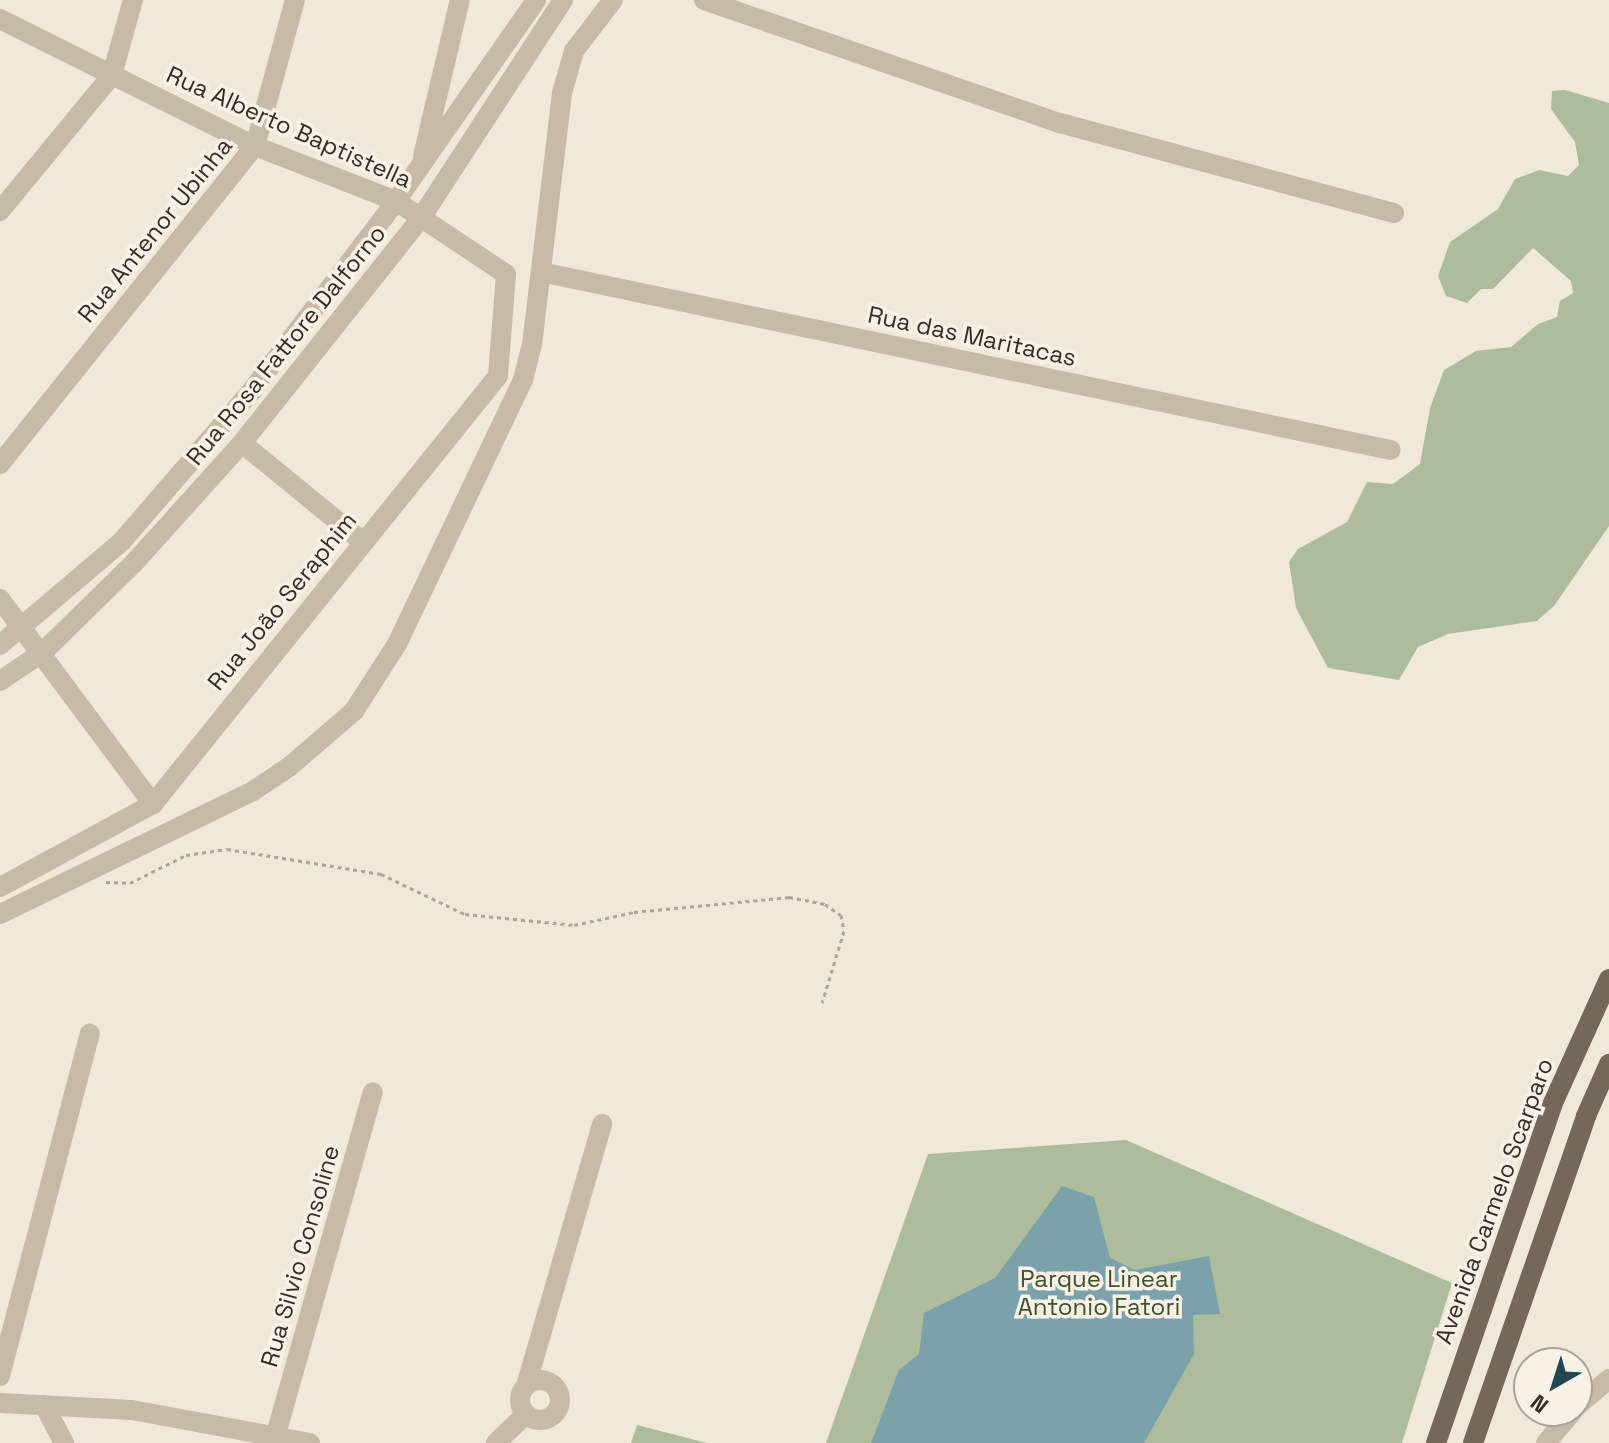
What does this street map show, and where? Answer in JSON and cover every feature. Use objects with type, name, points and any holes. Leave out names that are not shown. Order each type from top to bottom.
[{"type":"main road","name":"Avenida Carmelo Scarparo","points":[[1436,1443],[1553,1103],[1609,979]]},
{"type":"main road","points":[[1473,1443],[1586,1116],[1609,1064]]},
{"type":"street","points":[[0,211],[112,75],[133,0]]},
{"type":"street","name":"Rua Antenor Ubinha","points":[[0,464],[255,146],[295,0]]},
{"type":"street","points":[[421,167],[460,0]]},
{"type":"street","name":"Rua Rosa Fattore Dalforno","points":[[0,681],[43,652],[183,513],[242,443],[421,218],[563,0]]},
{"type":"street","points":[[0,914],[253,791],[289,767],[354,711],[397,644],[502,428],[532,345],[562,93],[579,42],[613,0]]},
{"type":"street","points":[[704,0],[1060,123],[1394,213]]},
{"type":"street","points":[[532,6],[548,25]]},
{"type":"street","name":"Rua Rosa Fattore Dalforno","points":[[0,645],[25,628],[122,541],[184,471],[396,201],[532,6]]},
{"type":"street","name":"Rua Alberto Baptistella","points":[[0,19],[255,146],[396,201],[506,274]]},
{"type":"street","name":"Rua das Maritacas","points":[[541,272],[1391,450]]},
{"type":"street","name":"Rua João Seraphim","points":[[0,887],[153,804],[498,376],[506,274]]},
{"type":"street","points":[[242,443],[363,542]]},
{"type":"street","points":[[0,599],[43,652],[153,804]]},
{"type":"street","points":[[0,1376],[90,1034]]},
{"type":"street","name":"Rua Silvio Consoline","points":[[276,1434],[373,1092]]},
{"type":"street","points":[[526,1386],[549,1383],[559,1400],[550,1417],[537,1420],[526,1414],[520,1397],[526,1386],[602,1124]]},
{"type":"street","points":[[1593,1392],[1609,1379]]},
{"type":"street","points":[[0,1403],[132,1410],[276,1434],[310,1443]]},
{"type":"street","points":[[44,1405],[64,1443]]},
{"type":"street","points":[[496,1443],[526,1414]]},
{"type":"street","points":[[1546,1443],[1560,1427]]},
{"type":"path","points":[[91,870],[110,886],[130,883],[186,855],[227,849],[381,874],[465,914],[574,925],[748,898],[789,897],[825,904],[841,915],[844,931],[822,1003]]},
{"type":"green space","points":[[1565,90],[1609,103],[1609,526],[1554,606],[1537,621],[1448,634],[1418,647],[1399,680],[1328,668],[1296,608],[1289,562],[1298,549],[1347,522],[1367,482],[1393,484],[1420,464],[1430,408],[1444,370],[1476,351],[1511,347],[1538,324],[1557,317],[1560,301],[1573,293],[1571,281],[1533,248],[1493,289],[1481,289],[1467,303],[1446,296],[1438,276],[1450,242],[1498,209],[1515,179],[1539,170],[1568,176],[1579,165],[1575,142],[1551,109],[1552,91]]},
{"type":"green space","name":"Parque Linear Antonio Fatori","points":[[1126,1140],[1452,1283],[1402,1443],[826,1443],[928,1154]]},
{"type":"green space","points":[[637,1425],[707,1443],[631,1443]]},
{"type":"water","points":[[1062,1186],[1094,1197],[1110,1258],[1135,1270],[1209,1256],[1220,1314],[1193,1315],[1194,1354],[1144,1443],[871,1443],[899,1370],[919,1354],[924,1313],[995,1278]]}]
